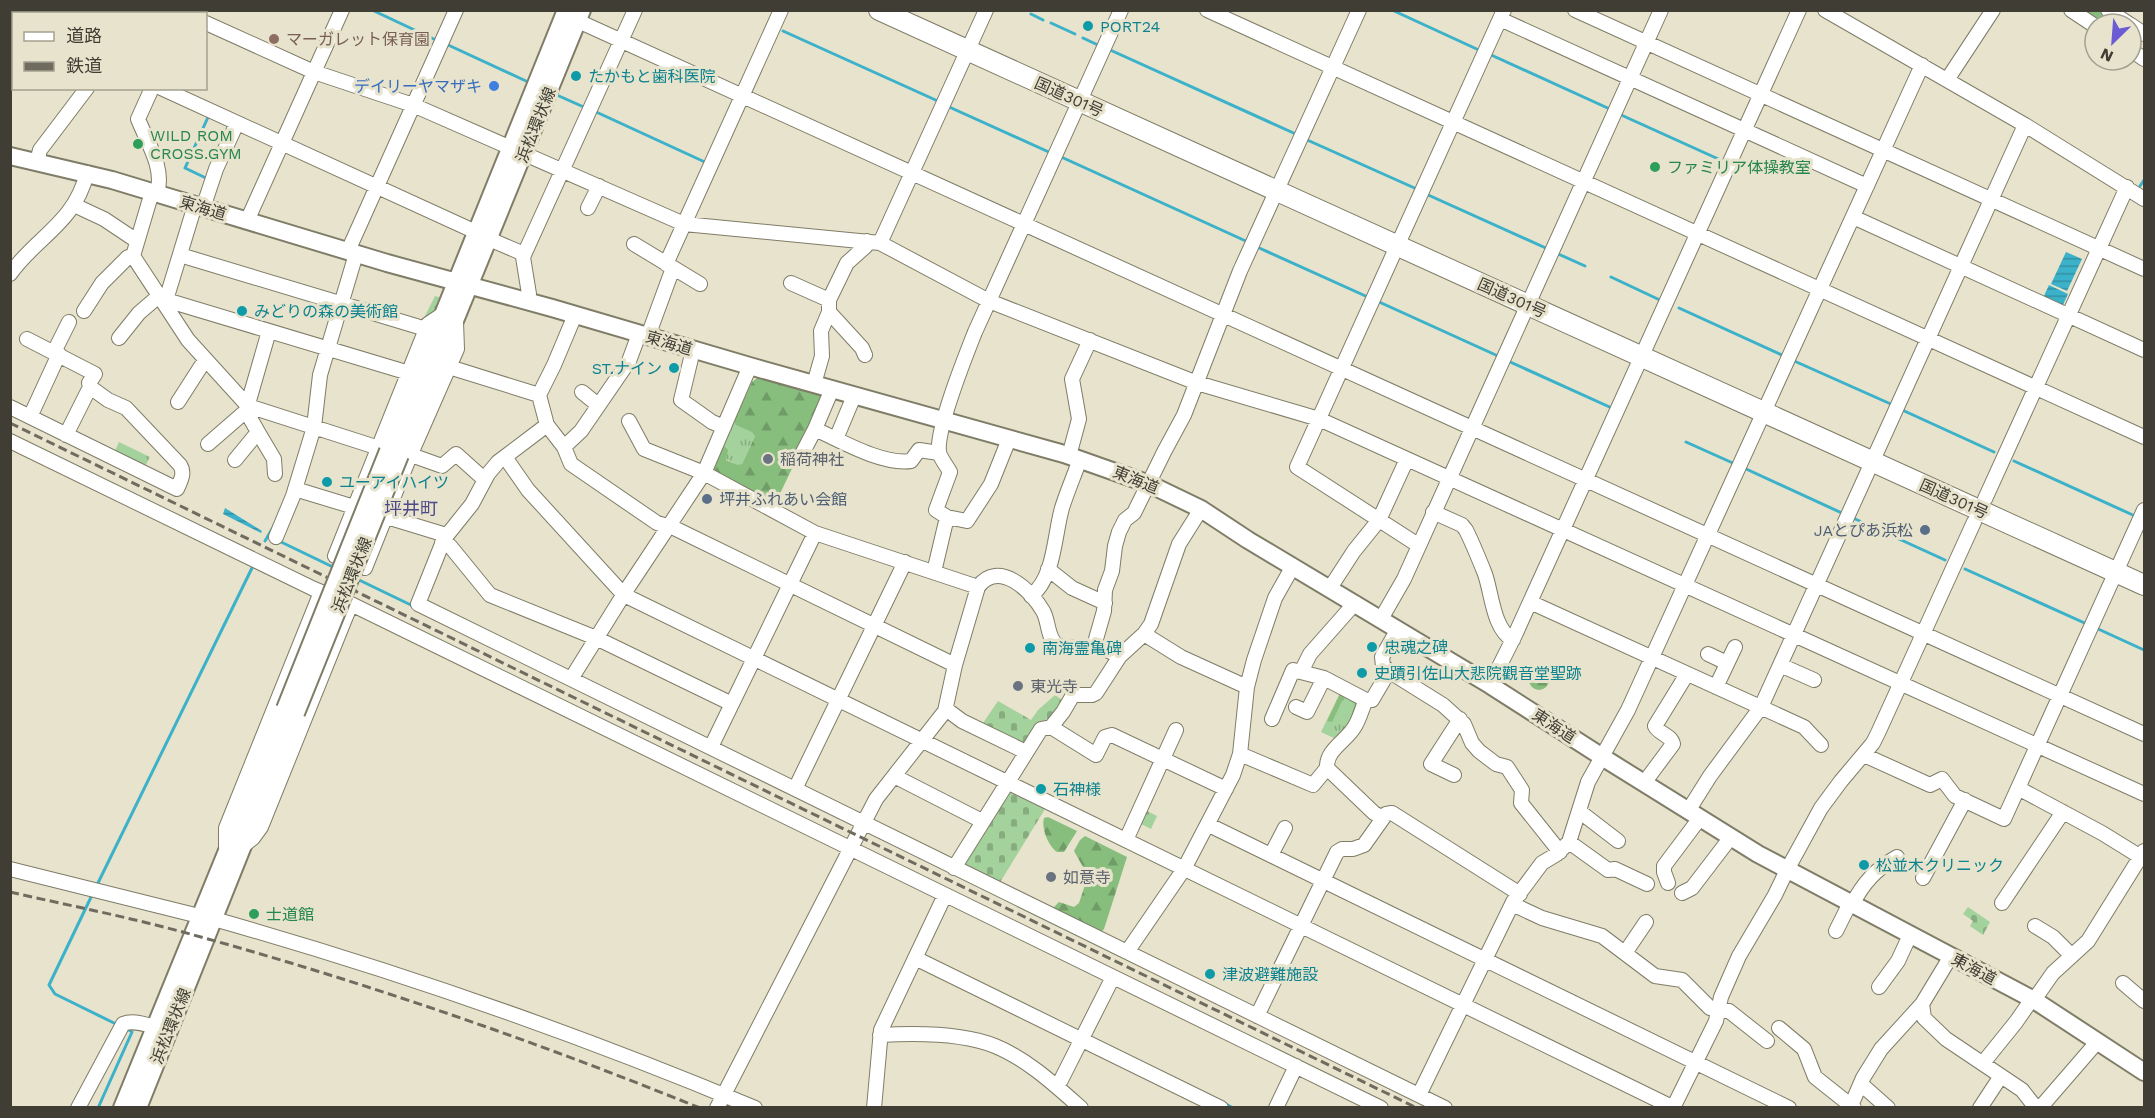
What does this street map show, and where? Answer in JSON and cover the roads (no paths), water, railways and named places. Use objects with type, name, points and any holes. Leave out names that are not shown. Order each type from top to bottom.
[{"type":"highway","name":"国道301号","points":[[879,10],[2145,585]]},
{"type":"main road","name":"浜松環状線","points":[[122,1107],[207,918],[517,151],[569,14]]},
{"type":"main road","name":"東海道","points":[[10,156],[87,173],[352,253],[1074,458],[1149,484],[1201,509],[1490,685],[1731,837],[1787,870],[2033,1000],[2145,1072]]},
{"type":"main road","name":"浜松環状線","points":[[138,1107],[162,1021]]},
{"type":"street","points":[[247,221],[342,10]]},
{"type":"street","points":[[276,537],[295,489],[314,427],[318,381],[341,303],[352,253],[376,186],[456,10]]},
{"type":"street","points":[[527,301],[529,294],[524,254],[635,10]]},
{"type":"street","points":[[765,47],[764,33],[774,10]]},
{"type":"street","points":[[564,447],[582,431],[631,357],[667,289],[670,266],[684,224],[781,10]]},
{"type":"street","points":[[765,47],[775,38],[788,10]]},
{"type":"street","points":[[814,384],[822,356],[821,331],[847,264],[873,242],[912,173],[986,10]]},
{"type":"street","points":[[1009,439],[991,484],[967,521],[947,517],[936,510],[950,472],[939,453],[944,421],[965,358],[1121,10]]},
{"type":"street","points":[[1207,10],[2145,437]]},
{"type":"street","points":[[1094,646],[1119,532],[1125,520],[1134,513],[1184,415],[1240,271],[1359,10]]},
{"type":"street","points":[[1575,10],[2145,269]]},
{"type":"street","points":[[1381,619],[1404,579],[1661,10]]},
{"type":"street","points":[[1490,685],[1563,530],[1799,10]]},
{"type":"street","points":[[504,457],[528,490],[624,595],[1673,1107],[1716,1021],[1732,970],[1831,793],[1864,755],[1878,734],[1947,582],[1944,573],[1980,510],[2004,440],[2013,437],[2099,249],[2138,192],[1825,10]]},
{"type":"street","points":[[1947,80],[1992,10]]},
{"type":"street","points":[[569,14],[621,41],[2145,734]]},
{"type":"street","points":[[1418,545],[1297,467],[1502,15],[1630,78],[1867,186]]},
{"type":"street","points":[[207,22],[314,72],[413,105],[684,224],[873,242],[989,301],[1197,383],[1319,419],[2145,794]]},
{"type":"street","points":[[1419,1095],[1516,899],[1542,863],[1565,847],[1588,782],[1624,719],[1922,65]]},
{"type":"street","points":[[38,162],[40,150],[85,90]]},
{"type":"street","points":[[133,256],[155,193],[160,185],[155,158],[138,119],[151,90]]},
{"type":"street","points":[[164,90],[524,254]]},
{"type":"street","points":[[119,338],[139,313],[164,299],[199,206],[237,123]]},
{"type":"street","points":[[1668,883],[1664,866],[1694,814],[1710,776],[1761,707],[2025,125]]},
{"type":"street","points":[[10,274],[74,205],[87,173]]},
{"type":"street","points":[[588,208],[599,186]]},
{"type":"street","points":[[74,205],[104,219],[137,241]]},
{"type":"street","points":[[1852,217],[2145,350]]},
{"type":"street","points":[[634,244],[700,284]]},
{"type":"street","points":[[180,255],[426,329]]},
{"type":"street","points":[[133,256],[164,299],[188,340],[231,385],[247,409],[274,459],[275,474]]},
{"type":"street","points":[[84,311],[102,283],[128,257],[133,256]]},
{"type":"street","points":[[791,283],[829,306],[865,355]]},
{"type":"street","points":[[164,299],[409,373]]},
{"type":"street","points":[[575,315],[539,394],[547,425],[564,447],[571,464],[657,523],[669,526],[955,665]]},
{"type":"street","points":[[426,329],[409,373],[394,452],[386,516],[365,568],[335,556],[355,507],[394,452],[449,367],[457,349],[450,317],[428,324],[426,329]]},
{"type":"street","points":[[30,417],[69,322]]},
{"type":"street","points":[[208,444],[247,409],[269,331]]},
{"type":"street","points":[[27,339],[95,374],[66,435]]},
{"type":"street","points":[[1031,596],[1048,569],[1074,458],[1079,418],[1072,380],[1090,340]]},
{"type":"street","points":[[693,350],[681,400],[724,428]]},
{"type":"street","points":[[178,402],[205,360]]},
{"type":"street","points":[[571,679],[704,473],[750,366]]},
{"type":"street","points":[[449,367],[539,394]]},
{"type":"street","points":[[10,407],[177,489],[183,474],[180,465],[126,408],[108,400],[90,387]]},
{"type":"street","points":[[802,454],[832,389]]},
{"type":"street","points":[[582,392],[598,405]]},
{"type":"street","points":[[836,438],[854,396]]},
{"type":"street","points":[[247,409],[442,466],[456,454],[485,480]]},
{"type":"street","points":[[629,421],[644,449],[704,473],[815,533],[978,587]]},
{"type":"street","points":[[547,425],[493,468],[472,504],[444,539],[418,604],[1445,1107]]},
{"type":"street","points":[[814,429],[876,456],[901,461],[911,461],[919,450],[939,453]]},
{"type":"street","points":[[235,460],[258,432]]},
{"type":"street","points":[[10,441],[321,592],[351,604],[1381,1107]]},
{"type":"street","points":[[1330,588],[1354,551],[1380,520],[1407,459]]},
{"type":"street","points":[[295,489],[386,516],[444,539],[490,595],[596,638],[732,704]]},
{"type":"street","points":[[954,868],[1041,729],[1051,727],[1063,712],[1072,694],[1092,695],[1096,693],[1120,656],[1144,634],[1153,619],[1179,544],[1201,509]]},
{"type":"street","points":[[1864,755],[1929,785],[1942,779],[1955,796],[2004,819],[2145,510]]},
{"type":"street","points":[[1433,512],[1462,525],[1466,530],[1485,574],[1499,623],[1512,640]]},
{"type":"street","points":[[934,572],[947,517]]},
{"type":"street","points":[[711,747],[815,533]]},
{"type":"street","points":[[795,789],[904,562]]},
{"type":"street","points":[[1127,952],[1184,869],[1226,789],[1240,754],[1248,687],[1262,631],[1278,591],[1293,566]]},
{"type":"street","points":[[1048,569],[1072,588],[1105,603]]},
{"type":"street","points":[[717,1107],[876,799],[946,709],[955,665],[978,587],[985,578],[995,575],[1018,584],[1031,596],[1043,610],[1054,643],[1069,648],[1094,646],[1120,656]]},
{"type":"street","points":[[321,592],[230,818],[225,838],[235,848],[253,838],[261,827],[351,604]]},
{"type":"street","points":[[1530,602],[1804,727],[1821,745]]},
{"type":"street","points":[[1301,672],[1310,654],[1355,603]]},
{"type":"street","points":[[1398,629],[1381,660],[1389,671],[1425,692],[1460,719],[1479,751],[1496,764],[1507,767],[1522,790],[1521,803],[1565,847],[1608,870],[1615,869],[1647,884]]},
{"type":"street","points":[[1144,634],[1181,657],[1248,687]]},
{"type":"street","points":[[1716,687],[1735,647]]},
{"type":"street","points":[[1708,654],[1727,663]]},
{"type":"street","points":[[1780,665],[1814,680]]},
{"type":"street","points":[[1272,719],[1290,682],[1293,670],[1324,678],[1366,700],[1372,699],[1389,671]]},
{"type":"street","points":[[1644,783],[1673,744],[1671,739],[1655,726],[1687,674]]},
{"type":"street","points":[[1296,707],[1308,712],[1324,678]]},
{"type":"street","points":[[1240,754],[1312,785],[1327,768],[1335,747],[1355,728],[1366,700]]},
{"type":"street","points":[[946,709],[962,721],[1026,752]]},
{"type":"street","points":[[1454,775],[1431,764],[1460,719]]},
{"type":"street","points":[[1051,727],[1096,755],[1105,737],[1112,735],[1226,789]]},
{"type":"street","points":[[1126,840],[1176,730]]},
{"type":"street","points":[[1327,768],[1374,813],[1383,818]]},
{"type":"street","points":[[894,776],[982,821]]},
{"type":"street","points":[[1983,1063],[2049,977],[2088,941],[2143,855],[2018,788]]},
{"type":"street","points":[[1923,878],[1965,800]]},
{"type":"street","points":[[1579,811],[1618,841]]},
{"type":"street","points":[[2002,903],[2063,812]]},
{"type":"street","points":[[1257,1016],[1337,852],[1364,845],[1386,814],[1392,813],[1542,918],[1602,936],[1655,976],[1682,980],[1710,1008],[1729,1011],[1767,1041]]},
{"type":"street","points":[[1209,825],[1789,1107]]},
{"type":"street","points":[[1271,855],[1285,828]]},
{"type":"street","points":[[1682,893],[1692,888],[1731,837]]},
{"type":"street","points":[[1836,931],[1868,879],[1876,870],[1897,857]]},
{"type":"street","points":[[10,869],[207,918],[340,956],[572,1035],[754,1107]]},
{"type":"street","points":[[874,1107],[881,1030],[945,895]]},
{"type":"street","points":[[1625,953],[1646,922]]},
{"type":"street","points":[[2035,926],[2053,937],[2072,956]]},
{"type":"street","points":[[1879,987],[1898,961],[1910,935]]},
{"type":"street","points":[[1779,1028],[1804,1049],[1815,1077],[1852,1107],[1860,1084],[1884,1044],[1922,1004],[1951,956]]},
{"type":"street","points":[[915,958],[1221,1107]]},
{"type":"street","points":[[1056,1086],[1113,977]]},
{"type":"street","points":[[2123,982],[2145,1001]]},
{"type":"street","points":[[1922,1004],[1924,1018],[1946,1039],[2022,1090],[2036,1107]]},
{"type":"street","points":[[78,1107],[123,1024],[162,1021]]},
{"type":"street","points":[[880,1035],[958,1037],[983,1041],[1011,1054],[1056,1086],[1080,1107]]},
{"type":"street","points":[[2040,1107],[2097,1041]]},
{"type":"street","points":[[1276,1107],[1296,1066]]},
{"type":"street","points":[[1980,1107],[2001,1076]]},
{"type":"street","points":[[1860,1084],[1888,1107]]},
{"type":"water","points":[[2066,252],[2082,259],[2067,291],[2051,284]]},
{"type":"water","points":[[2049,285],[2068,294],[2062,307],[2043,298]]},
{"type":"water","points":[[225,508],[262,531],[261,533],[223,514]]},
{"type":"waterway","points":[[372,10],[438,41]]},
{"type":"waterway","points":[[1392,10],[1481,51]]},
{"type":"waterway","points":[[1031,14],[1043,20]]},
{"type":"waterway","points":[[1051,23],[1075,34]]},
{"type":"waterway","points":[[783,31],[940,102]]},
{"type":"waterway","points":[[1083,38],[1100,46]]},
{"type":"waterway","points":[[446,44],[526,81]]},
{"type":"waterway","points":[[1108,49],[1298,135]]},
{"type":"waterway","points":[[1489,54],[1612,110]]},
{"type":"waterway","points":[[559,96],[586,108]]},
{"type":"waterway","points":[[947,106],[1051,153]]},
{"type":"waterway","points":[[594,111],[707,163]]},
{"type":"waterway","points":[[1619,114],[1725,162]]},
{"type":"waterway","points":[[208,179],[185,168],[209,115]]},
{"type":"waterway","points":[[1305,139],[1419,190]]},
{"type":"waterway","points":[[1059,156],[1248,242]]},
{"type":"waterway","points":[[2140,186],[2144,180]]},
{"type":"waterway","points":[[1426,194],[1548,249]]},
{"type":"waterway","points":[[1257,247],[1370,298]]},
{"type":"waterway","points":[[1556,253],[1585,266]]},
{"type":"waterway","points":[[1611,277],[1662,301]]},
{"type":"waterway","points":[[1377,301],[1498,356]]},
{"type":"waterway","points":[[1679,308],[1784,356]]},
{"type":"waterway","points":[[1792,360],[1893,405]]},
{"type":"waterway","points":[[1508,361],[1614,409]]},
{"type":"waterway","points":[[1900,409],[1994,452]]},
{"type":"waterway","points":[[1686,442],[1735,464]]},
{"type":"waterway","points":[[2014,461],[2135,516]]},
{"type":"waterway","points":[[1744,468],[1844,514]]},
{"type":"waterway","points":[[1853,518],[1945,560]]},
{"type":"waterway","points":[[265,541],[275,524]]},
{"type":"waterway","points":[[279,541],[335,568]]},
{"type":"waterway","points":[[96,887],[252,568]]},
{"type":"waterway","points":[[1965,569],[2089,625]]},
{"type":"waterway","points":[[357,579],[413,606]]},
{"type":"waterway","points":[[2096,628],[2144,650]]},
{"type":"waterway","points":[[93,893],[49,985],[55,994],[116,1024]]},
{"type":"waterway","points":[[98,1108],[132,1032],[129,1030]]},
{"type":"waterway","points":[[1224,1103],[1233,1108]]},
{"type":"railway","points":[[10,423],[1417,1108]]},
{"type":"railway","points":[[10,892],[116,915],[311,969],[507,1034],[700,1108]]},
{"type":"place","name":"PORT24","points":[[1088,26]]},
{"type":"place","name":"マーガレット保育園","points":[[274,39]]},
{"type":"place","name":"たかもと歯科医院","points":[[576,76]]},
{"type":"place","name":"デイリーヤマザキ","points":[[494,86]]},
{"type":"place","name":"WILD ROM CROSS.GYM","points":[[138,144]]},
{"type":"place","name":"ファミリア体操教室","points":[[1655,167]]},
{"type":"place","name":"みどりの森の美術館","points":[[242,311]]},
{"type":"place","name":"ST.ナイン","points":[[674,368]]},
{"type":"place","name":"稲荷神社","points":[[768,459]]},
{"type":"place","name":"ユーアイハイツ","points":[[327,482]]},
{"type":"place","name":"坪井ふれあい会館","points":[[707,499]]},
{"type":"place","name":"JAとぴあ浜松","points":[[1925,530]]},
{"type":"place","name":"忠魂之碑","points":[[1372,647]]},
{"type":"place","name":"南海霊亀碑","points":[[1030,648]]},
{"type":"place","name":"史蹟引佐山大悲院觀音堂聖跡","points":[[1362,673]]},
{"type":"place","name":"東光寺","points":[[1018,686]]},
{"type":"place","name":"石神様","points":[[1041,789]]},
{"type":"place","name":"松並木クリニック","points":[[1864,865]]},
{"type":"place","name":"如意寺","points":[[1051,877]]},
{"type":"place","name":"士道館","points":[[254,914]]},
{"type":"place","name":"津波避難施設","points":[[1210,974]]},
{"type":"district","name":"坪井町","points":[[411,508]]}]
